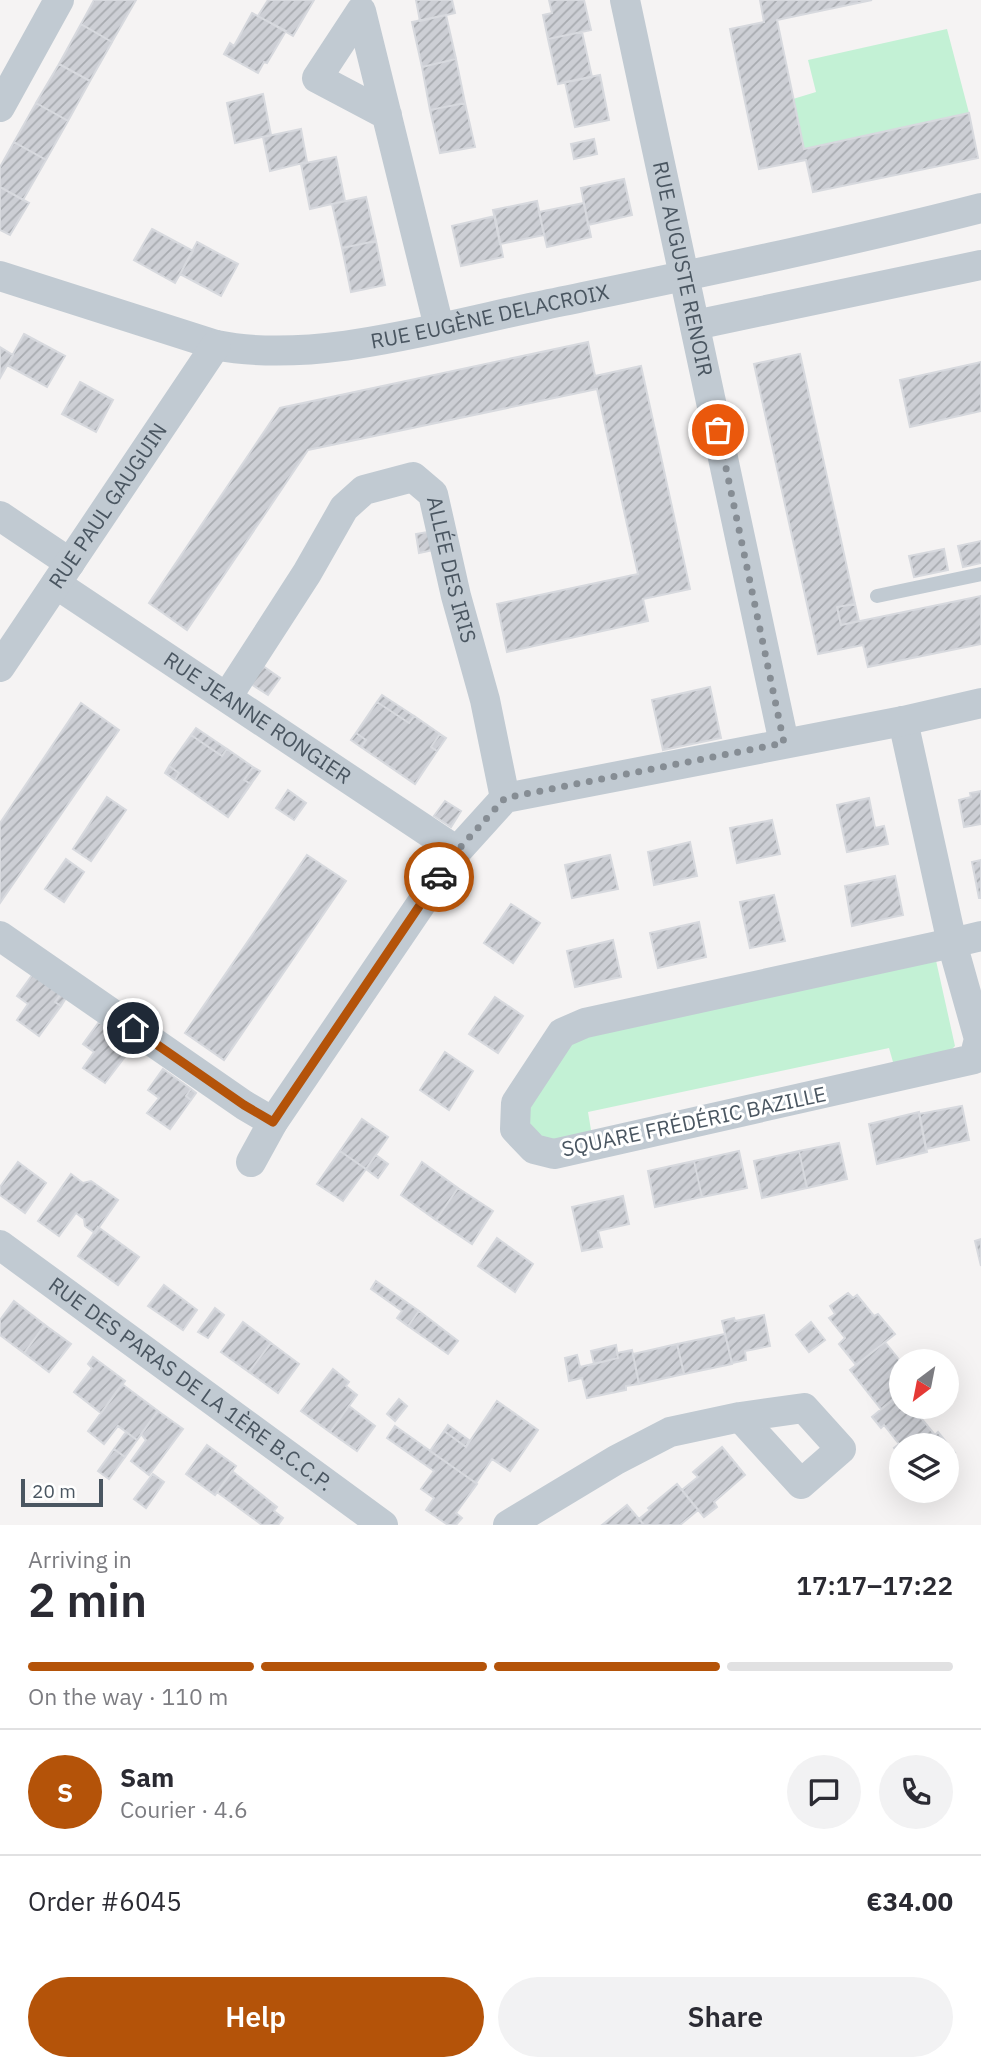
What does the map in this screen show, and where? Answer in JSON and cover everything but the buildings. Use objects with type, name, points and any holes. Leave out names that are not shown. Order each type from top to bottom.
[{"type":"street","points":[[0,107],[59,0]]},
{"type":"street","name":"RUE AUGUSTE RENOIR","points":[[625,0],[784,743]]},
{"type":"street","points":[[387,115],[439,327]]},
{"type":"street","name":"RUE EUGÈNE DELACROIX","points":[[0,276],[216,345],[246,351],[345,346],[856,240],[981,208]]},
{"type":"street","points":[[695,325],[981,265]]},
{"type":"street","name":"RUE PAUL GAUGUIN","points":[[0,667],[216,345]]},
{"type":"street","name":"ALLÉE DES IRIS","points":[[228,696],[307,573],[344,508],[365,490],[413,477],[433,494],[456,596],[485,700],[505,798]]},
{"type":"street","name":"RUE JEANNE RONGIER","points":[[0,516],[63,573],[228,696],[457,851]]},
{"type":"street","points":[[251,1162],[273,1122],[457,851],[505,798],[981,704]]},
{"type":"street","points":[[903,721],[952,943],[981,936]]},
{"type":"street","points":[[0,936],[244,1105],[273,1122]]},
{"type":"street","name":"SQUARE FRÉDÉRIC BAZILLE","points":[[952,943],[979,1040],[974,1059],[554,1154],[534,1149],[515,1129],[516,1103],[562,1033],[585,1023],[952,943]]},
{"type":"street","name":"RUE DES PARAS DE LA 1ÈRE B.C.C.P.","points":[[0,1245],[383,1525]]},
{"type":"street","points":[[508,1525],[616,1460],[670,1432],[740,1417]]},
{"type":"lane","points":[[877,596],[981,574]]},
{"type":"green space","points":[[947,29],[969,113],[804,149],[793,99],[816,92],[808,60]]},
{"type":"green space","points":[[935,956],[955,1046],[945,1056],[895,1069],[889,1048],[588,1112],[592,1136],[547,1144],[527,1130],[523,1109],[565,1042]]},
{"type":"way so far","points":[[439,877],[457,851],[505,798],[784,743],[718,430]]},
{"type":"route","points":[[133,1028],[273,1122],[439,877]]}]
